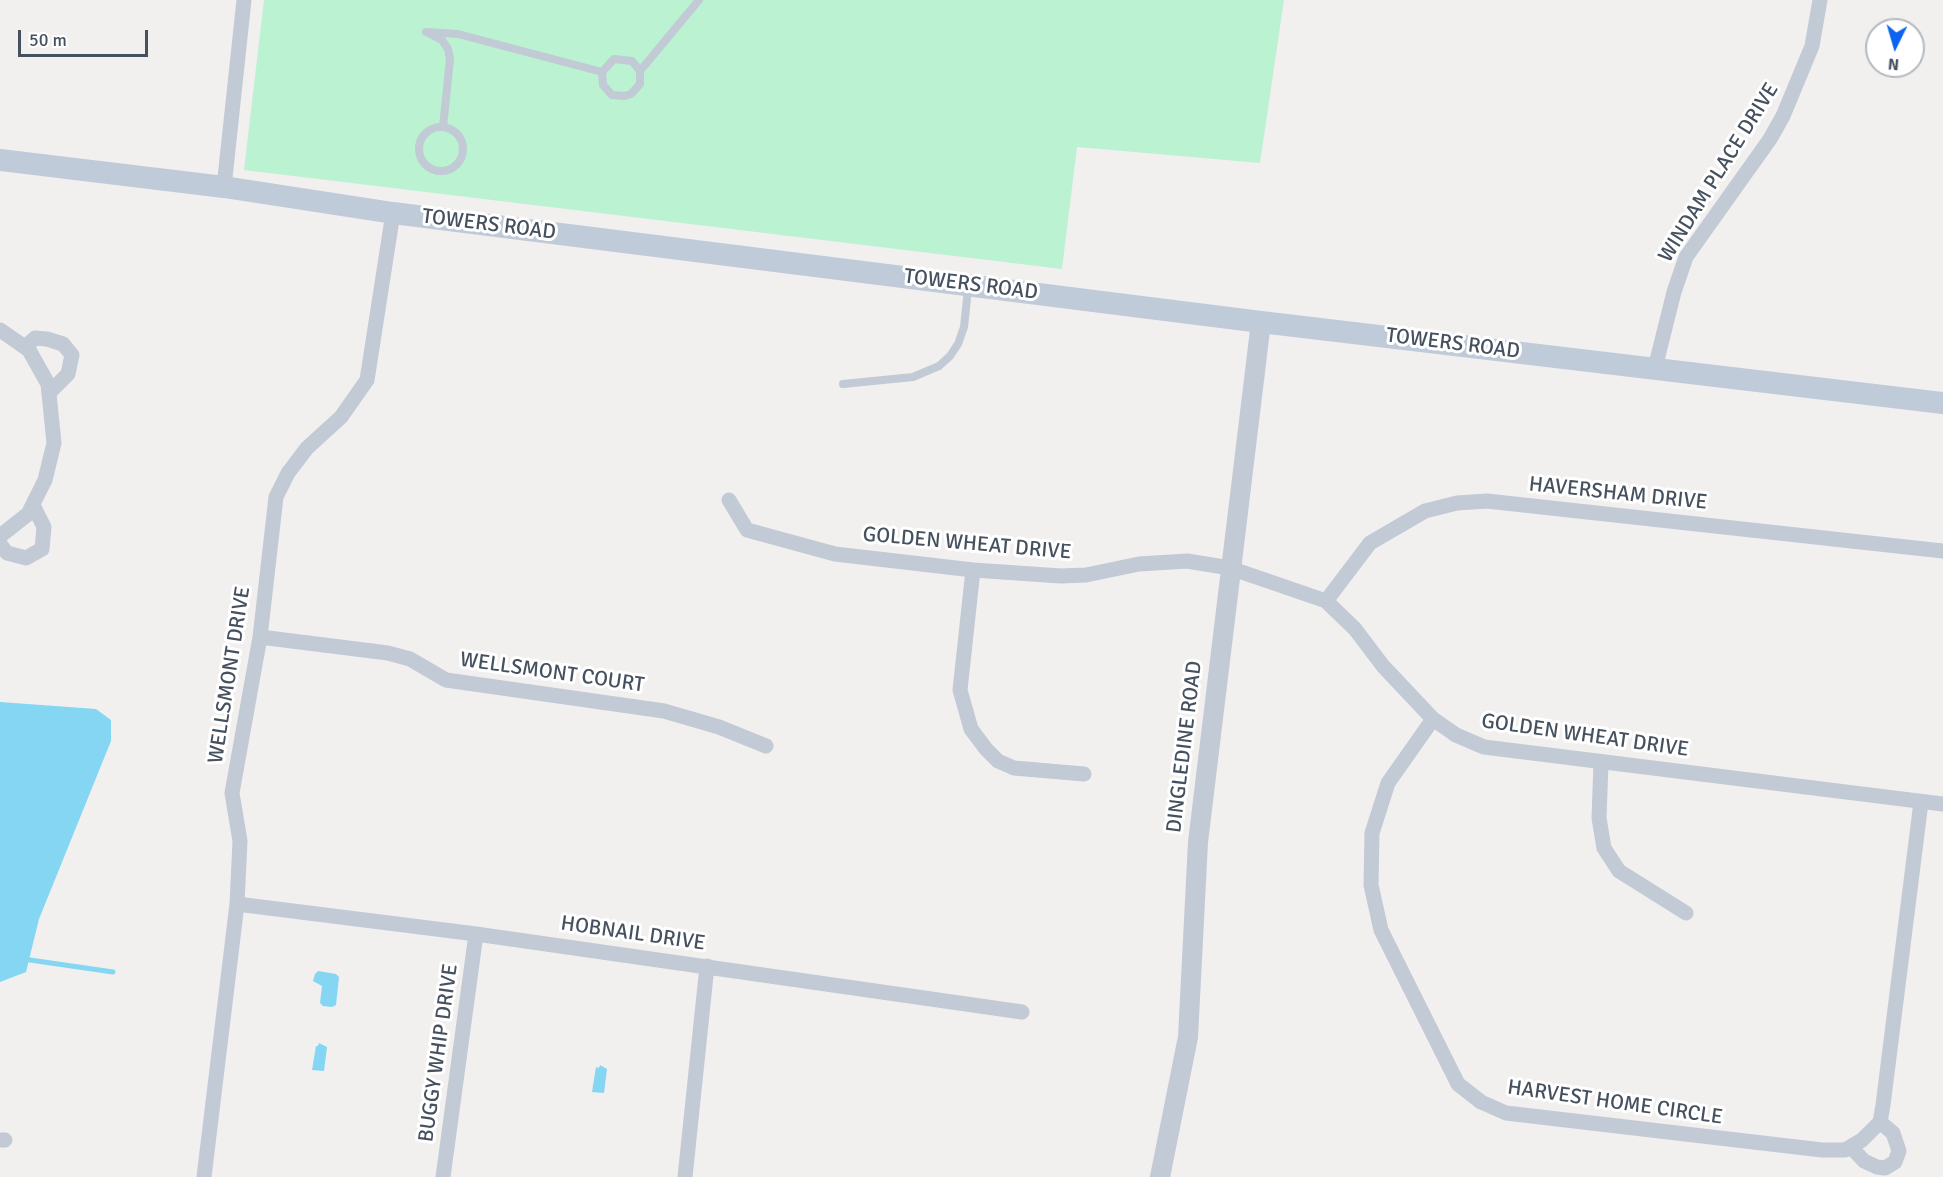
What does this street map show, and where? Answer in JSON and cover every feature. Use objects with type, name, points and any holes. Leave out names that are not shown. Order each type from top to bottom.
[{"type":"main road","name":"TOWERS ROAD","points":[[0,160],[224,187],[393,213],[1261,322],[1943,403]]},
{"type":"street","points":[[224,187],[244,0]]},
{"type":"street","name":"WINDAM PLACE DRIVE","points":[[1655,368],[1674,292],[1686,257],[1783,116],[1812,46],[1820,0]]},
{"type":"street","name":"WELLSMONT DRIVE","points":[[204,1177],[237,904],[240,841],[232,793],[260,638],[276,497],[288,473],[307,448],[341,417],[367,380],[393,213]]},
{"type":"street","name":"DINGLEDINE ROAD","points":[[1160,1177],[1188,1037],[1198,842],[1261,322]]},
{"type":"street","points":[[0,330],[25,346],[48,384],[54,443],[45,480],[28,514],[0,536]]},
{"type":"street","points":[[25,346],[35,338],[47,339],[63,344],[72,355],[68,374],[50,392]]},
{"type":"street","name":"GOLDEN WHEAT DRIVE","points":[[729,500],[747,530],[835,554],[973,570],[1060,576],[1086,575],[1139,564],[1187,561],[1230,568],[1326,601],[1355,629],[1383,666],[1433,719],[1456,735],[1484,747],[1943,804]]},
{"type":"street","name":"HAVERSHAM DRIVE","points":[[1326,601],[1370,543],[1425,511],[1457,503],[1487,501],[1943,551]]},
{"type":"street","points":[[0,544],[7,553],[26,558],[42,549],[44,527],[33,505]]},
{"type":"street","points":[[973,570],[960,690],[971,729],[998,761],[1014,768],[1083,774]]},
{"type":"street","name":"WELLSMONT COURT","points":[[260,638],[388,653],[410,659],[446,680],[664,711],[719,727],[766,746]]},
{"type":"street","name":"HARVEST HOME CIRCLE","points":[[1433,719],[1388,783],[1372,833],[1371,885],[1381,930],[1458,1084],[1480,1102],[1506,1113],[1822,1150],[1845,1150],[1851,1147]]},
{"type":"street","points":[[1601,763],[1599,819],[1604,848],[1618,871],[1686,913]]},
{"type":"street","points":[[1880,1122],[1893,1133],[1899,1151],[1895,1162],[1885,1168],[1864,1161],[1851,1147],[1862,1140],[1880,1122],[1921,802]]},
{"type":"street","name":"HOBNAIL DRIVE","points":[[237,904],[476,934],[1022,1012]]},
{"type":"street","name":"BUGGY WHIP DRIVE","points":[[443,1177],[476,934]]},
{"type":"street","points":[[686,1177],[707,966]]},
{"type":"lane","points":[[640,71],[699,0]]},
{"type":"lane","points":[[442,127],[450,59],[448,49],[442,40],[426,32],[458,34],[602,72]]},
{"type":"lane","points":[[620,58],[632,61],[640,71],[640,84],[631,94],[612,95],[603,85],[602,72],[609,62],[620,58]]},
{"type":"lane","points":[[442,127],[455,132],[462,144],[462,151],[457,164],[451,168],[437,170],[424,163],[419,150],[423,136],[435,128],[442,127]]},
{"type":"lane","points":[[843,384],[913,377],[928,373],[950,356],[964,327],[968,284]]},
{"type":"green space","points":[[264,0],[1284,0],[1260,163],[1077,147],[1062,269],[244,170]]},
{"type":"water","points":[[0,702],[96,709],[111,720],[111,741],[39,919],[26,972],[0,982]]},
{"type":"water","points":[[318,971],[336,974],[339,977],[336,1005],[332,1007],[323,1006],[320,1003],[322,986],[313,981]]},
{"type":"water","points":[[319,1043],[327,1047],[324,1071],[312,1070],[316,1046]]},
{"type":"water","points":[[600,1065],[607,1069],[604,1093],[592,1092],[596,1067],[599,1068]]},
{"type":"waterway","points":[[30,960],[113,972]]}]
